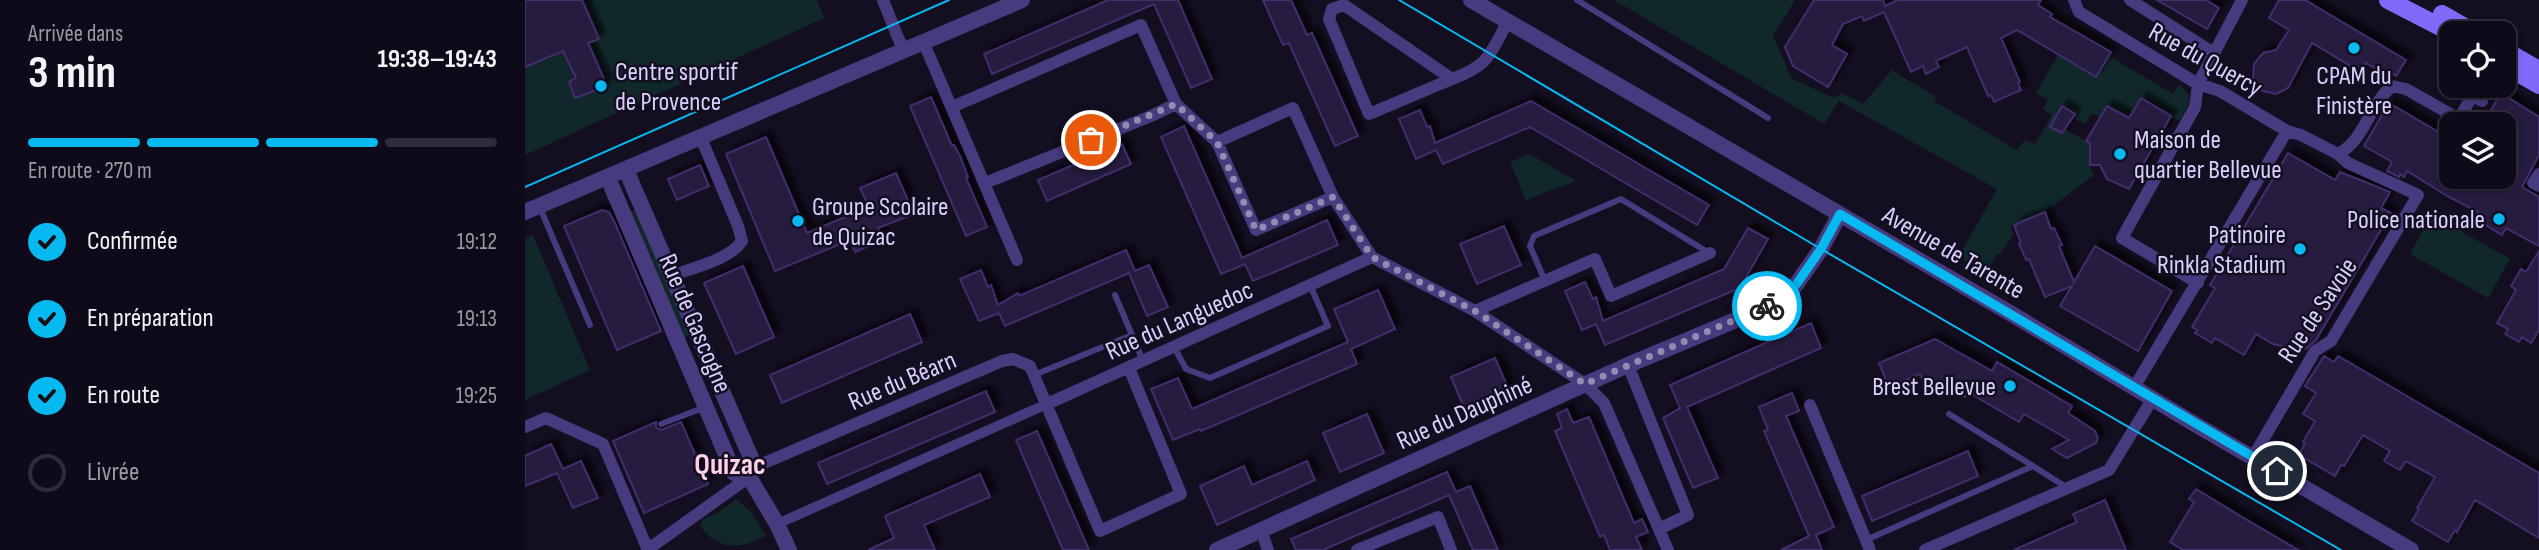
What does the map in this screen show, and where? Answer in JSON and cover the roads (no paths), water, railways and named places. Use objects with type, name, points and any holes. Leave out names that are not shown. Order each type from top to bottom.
[{"type":"main road","points":[[2388,0],[2439,26]]},
{"type":"main road","points":[[2414,0],[2453,21]]},
{"type":"main road","points":[[2516,57],[2539,70]]},
{"type":"main road","points":[[2516,72],[2539,85]]},
{"type":"street","points":[[883,0],[903,50]]},
{"type":"street","points":[[529,210],[1021,0]]},
{"type":"street","name":"Avenue de Tarente","points":[[1471,0],[2135,386],[2411,550]]},
{"type":"street","name":"Rue du Quercy","points":[[2074,0],[2079,12],[2198,84],[2220,91],[2287,131]]},
{"type":"street","name":"Rue du Quercy","points":[[2130,0],[2214,53]]},
{"type":"street","points":[[2198,283],[2122,238],[2195,107],[2198,84],[2242,0]]},
{"type":"street","points":[[1452,79],[1344,5],[1332,9],[1329,19],[1369,114],[1474,71],[1489,58],[1508,21]]},
{"type":"street","points":[[952,107],[1141,26],[1176,104],[1217,142],[1256,230],[1333,197]]},
{"type":"street","points":[[923,41],[1017,260]]},
{"type":"street","points":[[2338,154],[2351,148],[2381,94],[2392,86],[2406,89],[2459,119],[2472,96],[2482,101]]},
{"type":"street","points":[[985,183],[1176,104]]},
{"type":"street","points":[[1217,142],[1293,108],[1333,197],[1372,257],[1475,311],[1585,384],[1604,403],[1668,550]]},
{"type":"street","points":[[2135,386],[2287,131]]},
{"type":"street","name":"Rue de Savoie","points":[[2253,457],[2315,351],[2331,341],[2418,195],[2348,163],[2338,154],[2301,135],[2287,131]]},
{"type":"street","points":[[672,276],[736,249],[741,241],[738,226],[701,138]]},
{"type":"street","name":"Rue de Gascogne","points":[[626,170],[725,399],[752,472],[789,550]]},
{"type":"street","points":[[2539,174],[2533,183],[2539,186]]},
{"type":"street","name":"Rue de Gascogne","points":[[608,178],[734,473],[752,472]]},
{"type":"street","name":"Rue du Dauphiné","points":[[1217,550],[1628,365],[1786,299],[1825,243],[1840,214]]},
{"type":"street","points":[[1475,311],[1595,259],[1611,296],[1710,253]]},
{"type":"street","name":"Rue du Languedoc","points":[[777,524],[1372,257]]},
{"type":"street","name":"Rue du Béarn","points":[[648,550],[737,488],[752,472],[1002,361],[1021,361],[1030,366],[1034,375]]},
{"type":"street","points":[[1628,365],[1688,515],[1659,529]]},
{"type":"street","points":[[1034,375],[1100,531],[1181,494],[1129,368]]},
{"type":"street","points":[[1925,550],[2109,470],[2153,398]]},
{"type":"street","points":[[705,407],[725,399]]},
{"type":"street","points":[[1810,405],[1868,545]]},
{"type":"street","points":[[525,427],[546,418],[603,444],[648,550]]},
{"type":"street","points":[[1357,550],[1438,517],[1451,550]]},
{"type":"street","points":[[1261,530],[1268,550]]},
{"type":"lane","points":[[1577,0],[1768,118]]},
{"type":"lane","points":[[1545,281],[1530,246],[1534,236],[1621,199],[1710,253]]},
{"type":"lane","points":[[529,210],[590,325]]},
{"type":"lane","points":[[1174,347],[1186,369],[1210,378],[1328,326],[1310,285]]},
{"type":"lane","points":[[1115,295],[1143,361]]},
{"type":"lane","points":[[1034,375],[1132,335]]},
{"type":"lane","points":[[661,424],[705,407]]},
{"type":"lane","points":[[1949,414],[2068,488]]},
{"type":"lane","points":[[1868,545],[2033,466]]},
{"type":"tram line","points":[[525,187],[949,0]]},
{"type":"tram line","points":[[1399,0],[1821,249],[2341,550]]},
{"type":"place","name":"CPAM du Finistère","points":[[2354,48]]},
{"type":"place","name":"Centre sportif de Provence","points":[[601,86]]},
{"type":"place","name":"Maison de quartier Bellevue","points":[[2120,154]]},
{"type":"place","name":"Police nationale","points":[[2499,219]]},
{"type":"place","name":"Groupe Scolaire de Quizac","points":[[798,221]]},
{"type":"place","name":"Patinoire Rinkla Stadium","points":[[2300,249]]},
{"type":"place","name":"Brest Bellevue","points":[[2010,386]]},
{"type":"district","name":"Quizac","points":[[730,464]]}]
